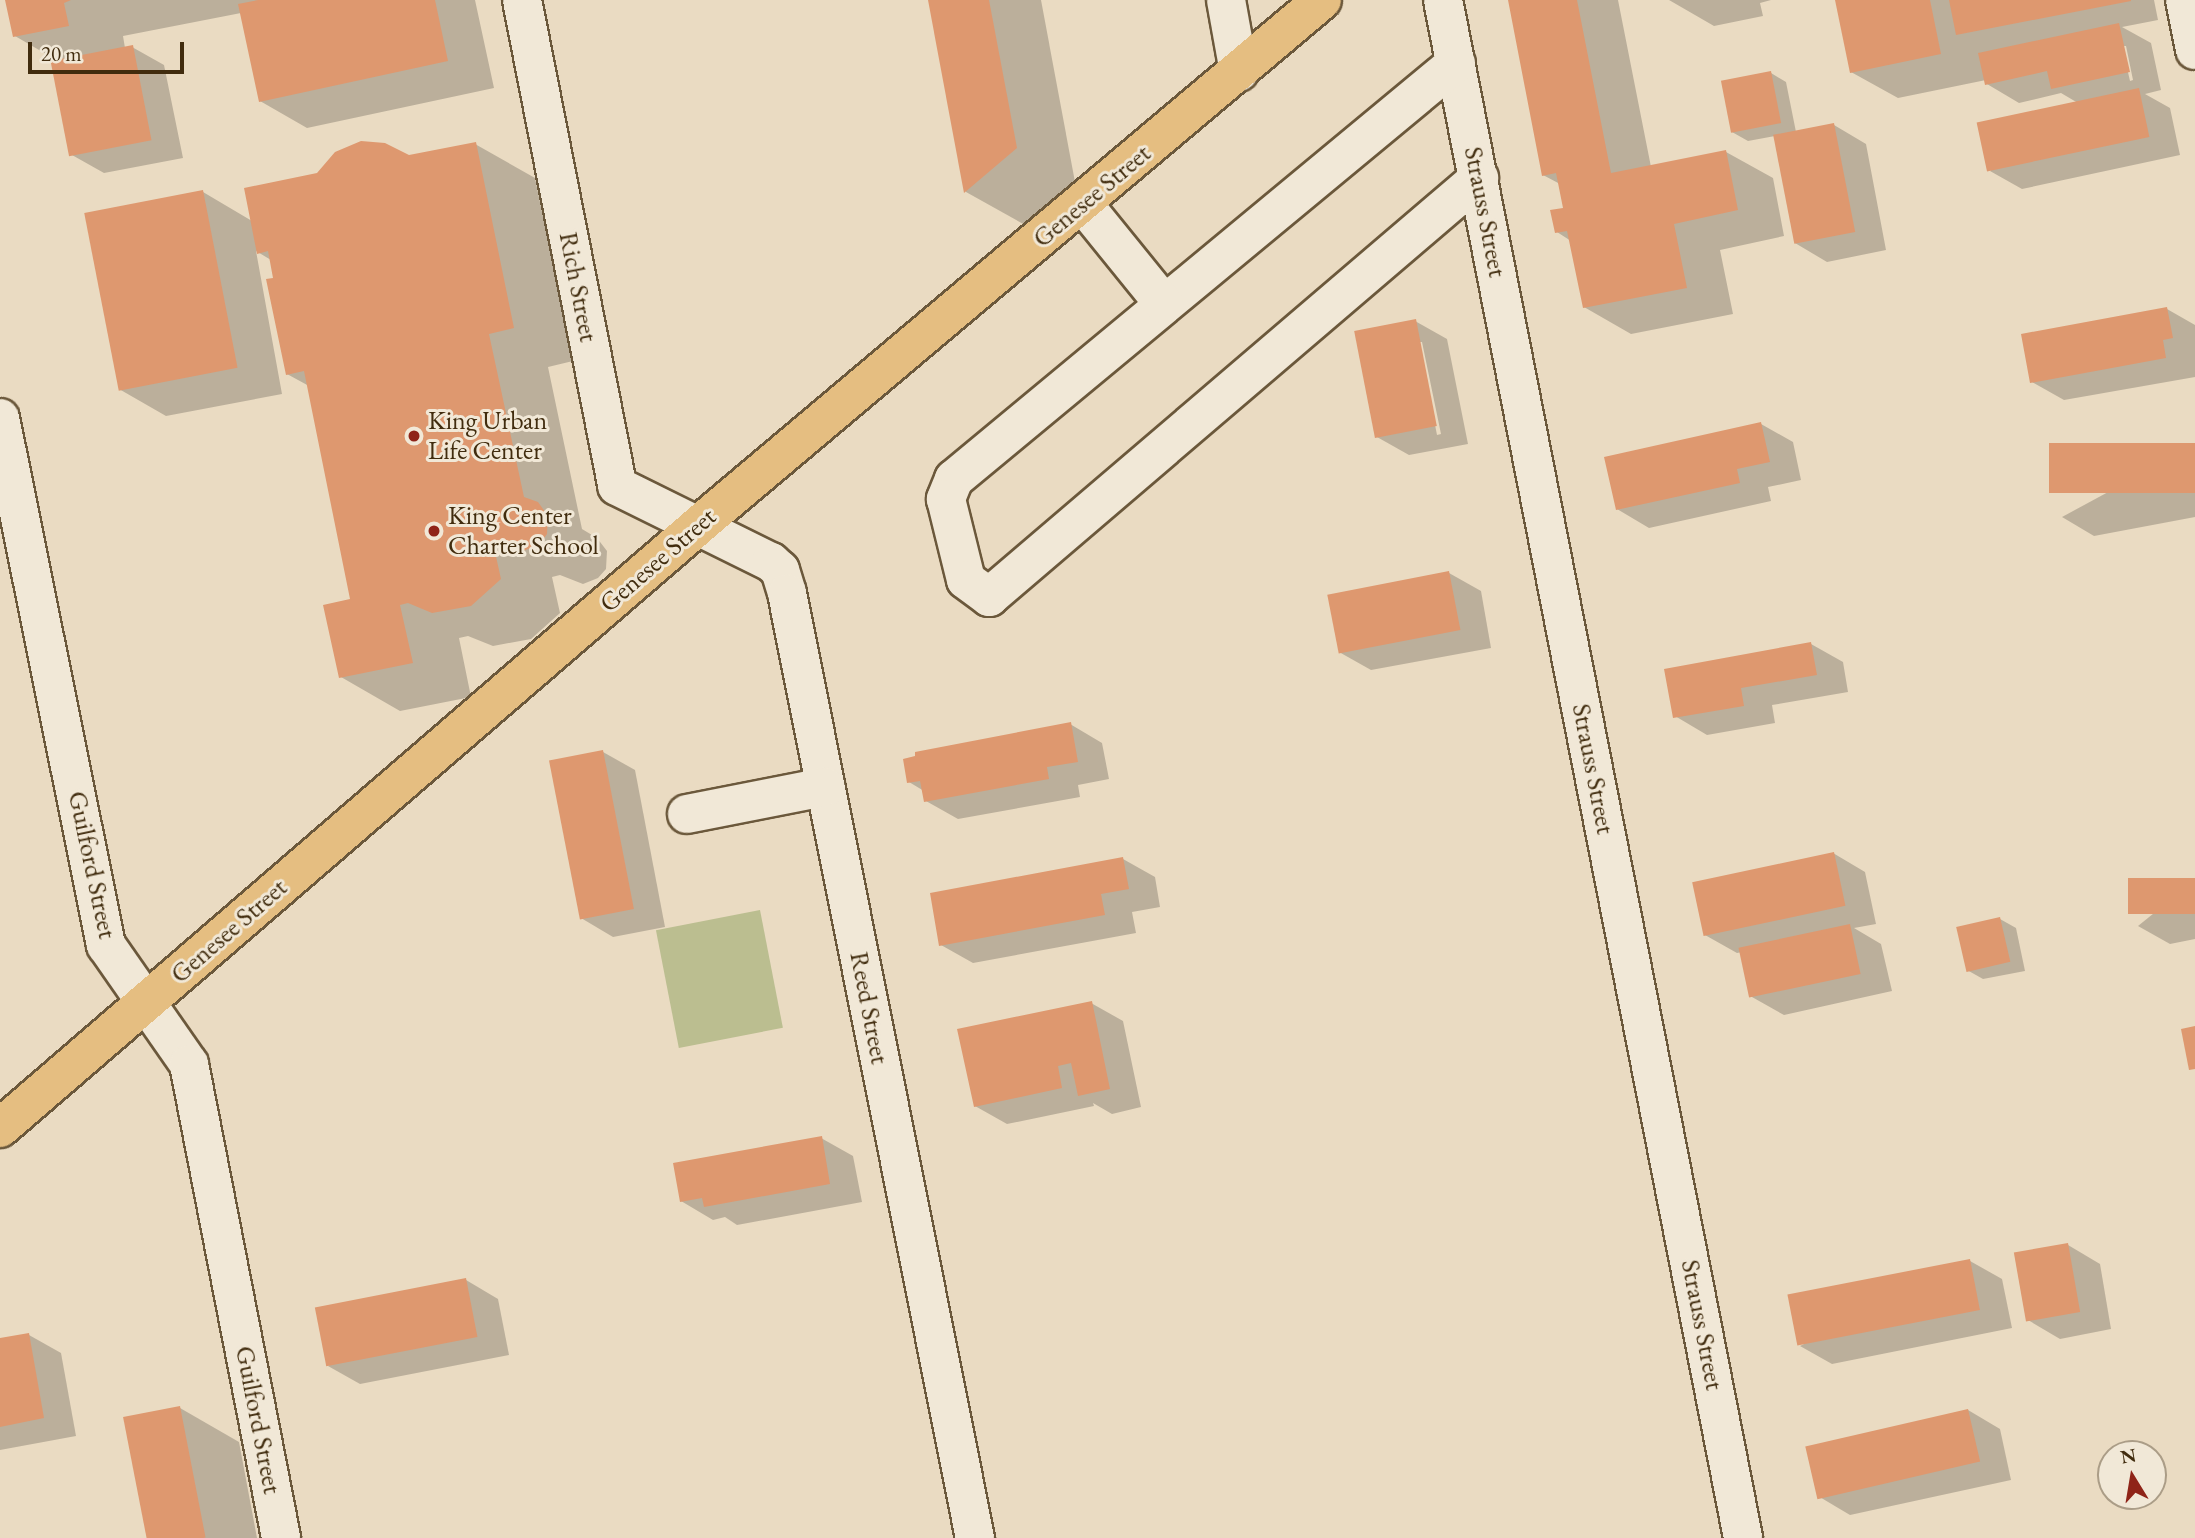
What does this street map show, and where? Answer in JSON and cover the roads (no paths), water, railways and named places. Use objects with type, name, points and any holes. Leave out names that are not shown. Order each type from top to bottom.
[{"type":"main road","name":"Genesee Street","points":[[0,1128],[698,526],[1322,0]]},
{"type":"street","name":"Rich Street","points":[[522,0],[617,486],[698,526]]},
{"type":"street","points":[[1226,0],[1239,72]]},
{"type":"street","name":"Strauss Street","points":[[1443,0],[1743,1538]]},
{"type":"street","points":[[2185,0],[2195,50]]},
{"type":"street","points":[[1456,64],[954,479],[946,499],[966,580],[989,597],[1479,178]]},
{"type":"street","points":[[1083,204],[1164,304]]},
{"type":"street","name":"Guilford Street","points":[[0,418],[106,945],[189,1064],[281,1538]]},
{"type":"street","name":"Reed Street","points":[[698,526],[771,562],[780,570],[975,1538]]},
{"type":"street","points":[[687,814],[825,787]]},
{"type":"place","name":"King Urban Life Center","points":[[414,436]]},
{"type":"place","name":"King Center Charter School","points":[[434,531]]}]
